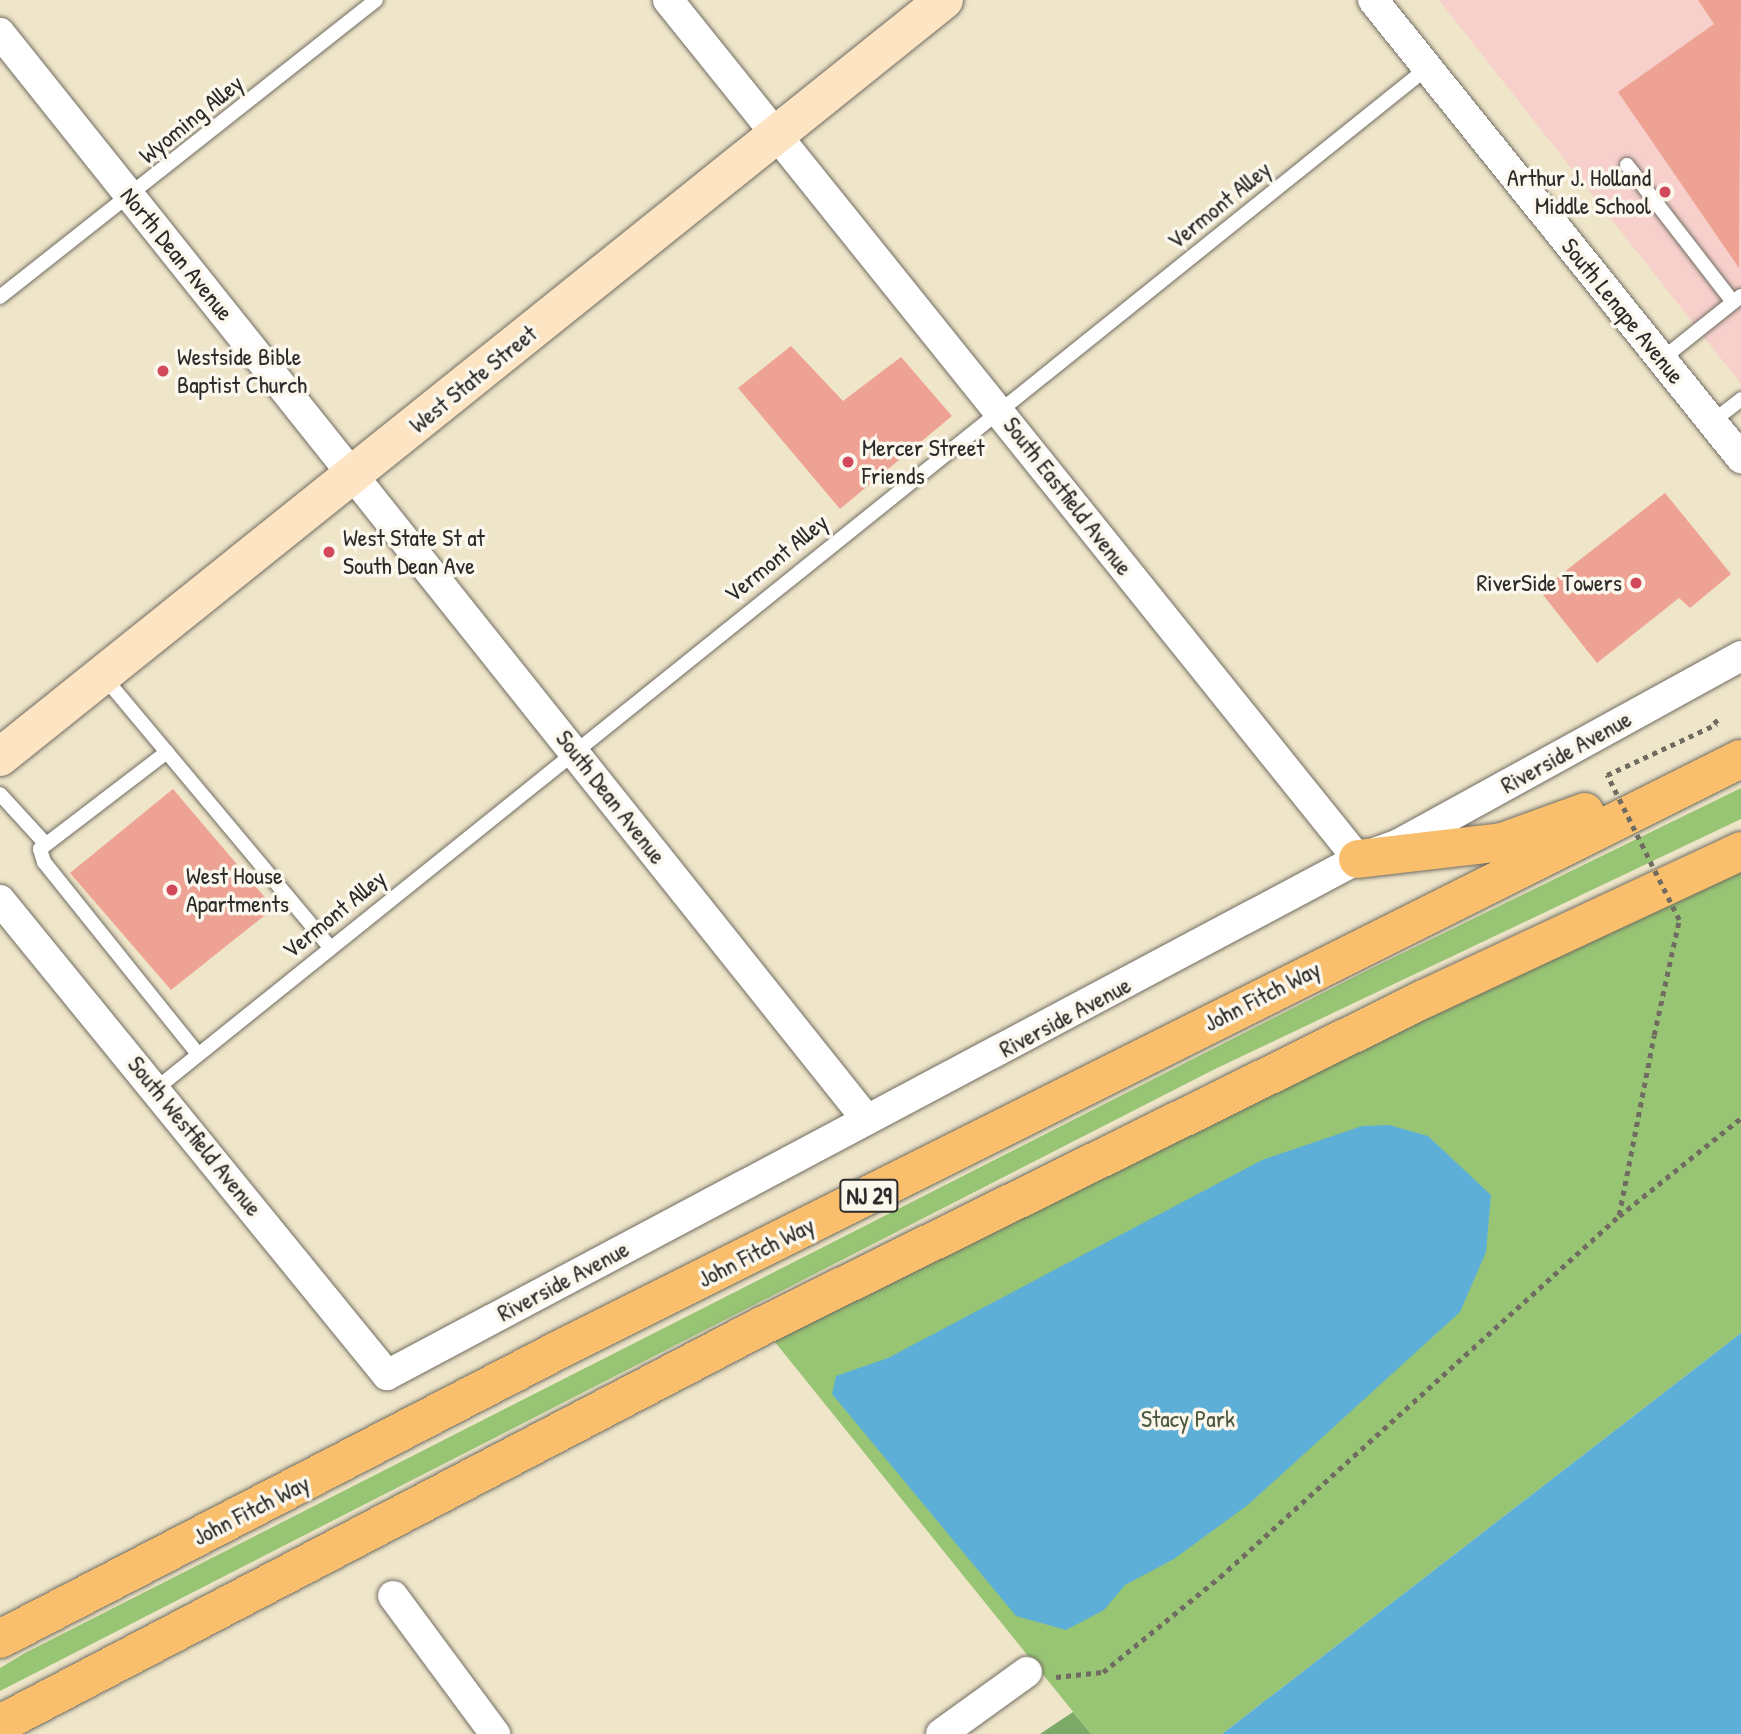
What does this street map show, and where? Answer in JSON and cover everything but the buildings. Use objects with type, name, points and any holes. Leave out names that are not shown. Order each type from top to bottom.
[{"type":"highway","points":[[1358,859],[1502,842],[1741,757]]},
{"type":"highway","name":"John Fitch Way","points":[[0,1639],[553,1353],[1741,757]]},
{"type":"highway","points":[[0,1724],[762,1326],[1436,993],[1741,850]]},
{"type":"main road","name":"West State Street","points":[[0,757],[944,0]]},
{"type":"street","name":"South Eastfield Avenue","points":[[668,0],[774,136],[999,410],[1358,859]]},
{"type":"street","name":"South Lenape Avenue","points":[[1373,0],[1741,458]]},
{"type":"street","name":"North Dean Avenue","points":[[0,33],[354,474]]},
{"type":"street","name":"South Dean Avenue","points":[[354,474],[867,1120]]},
{"type":"street","name":"Riverside Avenue","points":[[387,1375],[1358,859],[1399,845],[1741,656]]},
{"type":"street","name":"South Westfield Avenue","points":[[0,900],[157,1088],[387,1375]]},
{"type":"street","points":[[393,1596],[495,1734]]},
{"type":"street","points":[[941,1734],[1027,1672]]},
{"type":"lane","name":"Wyoming Alley","points":[[0,297],[131,197],[376,0]]},
{"type":"lane","name":"Vermont Alley","points":[[157,1088],[573,748],[1427,68]]},
{"type":"lane","points":[[1627,165],[1736,299],[1662,359]]},
{"type":"lane","points":[[1712,422],[1741,399]]},
{"type":"lane","points":[[102,676],[330,947]]},
{"type":"lane","points":[[44,842],[167,752]]},
{"type":"lane","points":[[0,794],[44,842],[44,862],[198,1054]]},
{"type":"path","points":[[1619,1216],[1679,920],[1607,775],[1717,724],[1712,716]]},
{"type":"path","points":[[1027,1672],[1073,1679],[1103,1672],[1220,1577],[1619,1216],[1741,1118]]},
{"type":"shaded area","name":"Arthur J. Holland Middle School","points":[[1439,0],[1741,0],[1741,384]]},
{"type":"green space","points":[[1741,788],[1741,819],[1213,1070],[0,1691],[0,1668],[25,1653],[1368,970]]},
{"type":"green space","name":"Stacy Park","points":[[1741,850],[1741,1333],[1222,1734],[1091,1734],[762,1326]]},
{"type":"green space","points":[[1073,1712],[1091,1734],[1040,1734]]},
{"type":"water","points":[[1389,1125],[1428,1136],[1491,1195],[1486,1252],[1460,1312],[1249,1504],[1174,1559],[1125,1585],[1104,1610],[1066,1630],[1016,1616],[832,1394],[836,1376],[888,1358],[1262,1160],[1362,1126]]},
{"type":"water","points":[[1741,1333],[1741,1734],[1222,1734]]},
{"type":"place","name":"Arthur J. Holland Middle School","points":[[1665,192]]},
{"type":"place","name":"Westside Bible Baptist Church","points":[[163,371]]},
{"type":"place","name":"Mercer Street Friends","points":[[848,462]]},
{"type":"place","name":"West State St at South Dean Ave","points":[[329,552]]},
{"type":"place","name":"RiverSide Towers","points":[[1636,583]]},
{"type":"place","name":"West House Apartments","points":[[172,890]]}]
